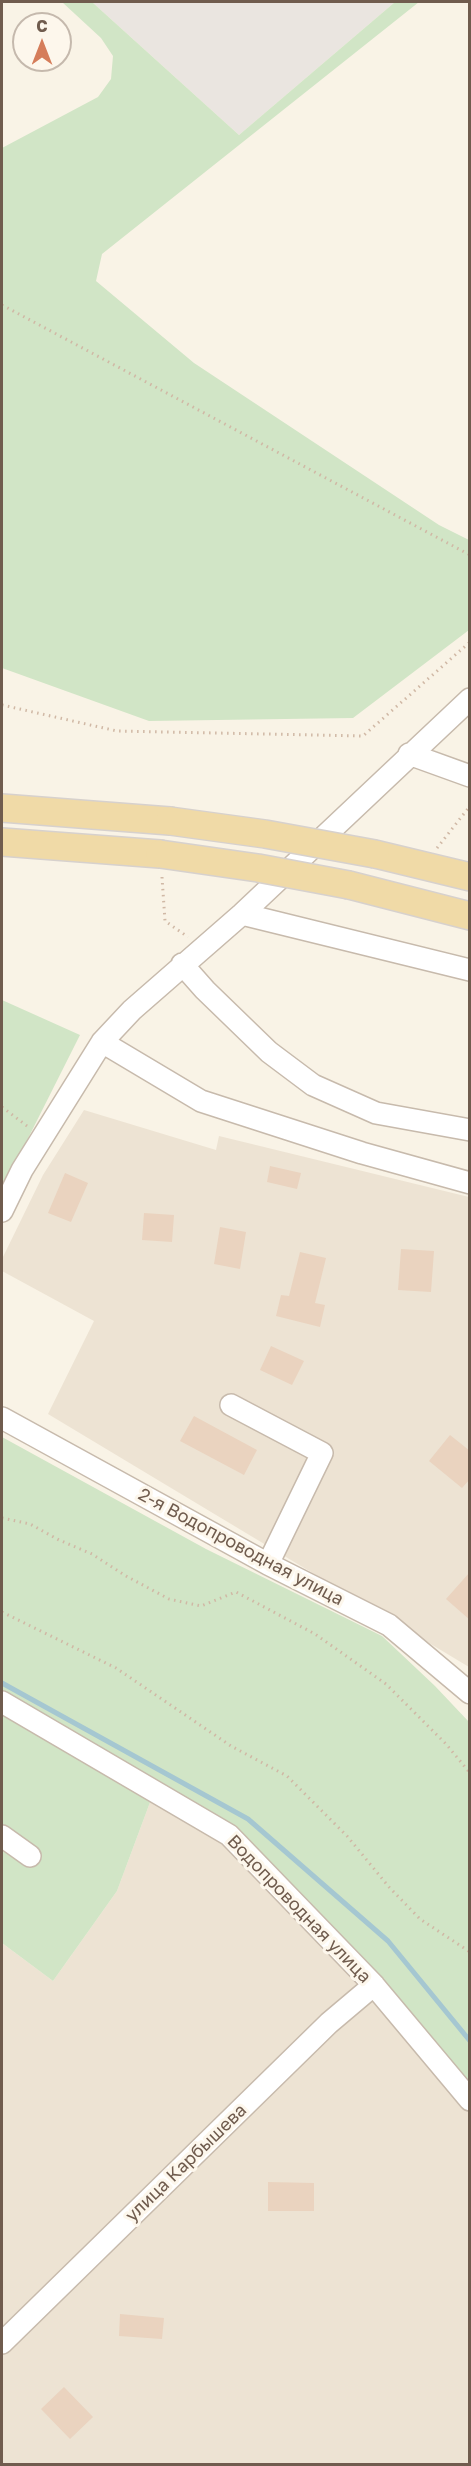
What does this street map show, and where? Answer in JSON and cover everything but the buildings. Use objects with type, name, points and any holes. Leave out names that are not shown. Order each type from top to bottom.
[{"type":"main road","points":[[2,808],[170,821],[265,834],[375,854],[470,877]]},
{"type":"main road","points":[[2,842],[160,854],[258,868],[349,885],[470,916]]},
{"type":"street","points":[[2,1210],[42,1137],[102,1042],[132,1010],[242,914],[409,754],[470,699]]},
{"type":"street","points":[[409,754],[470,776]]},
{"type":"street","points":[[242,914],[470,970]]},
{"type":"street","points":[[182,964],[205,990],[269,1052],[313,1085],[376,1113],[470,1130]]},
{"type":"street","points":[[102,1042],[201,1101],[362,1153],[470,1183]]},
{"type":"street","points":[[231,1405],[322,1453],[268,1564]]},
{"type":"street","name":"2-я Водопроводная улица","points":[[2,1418],[268,1564],[389,1625],[470,1693]]},
{"type":"street","name":"Водопроводная улица","points":[[2,1702],[229,1835],[374,1985],[470,2100]]},
{"type":"street","points":[[2,1836],[30,1856]]},
{"type":"street","name":"улица Карбышева","points":[[2,2343],[329,2023],[374,1985]]},
{"type":"path","points":[[2,305],[470,555]]},
{"type":"path","points":[[2,705],[117,730],[363,736],[470,642]]},
{"type":"path","points":[[423,866],[470,806]]},
{"type":"path","points":[[160,854],[165,921],[202,947]]},
{"type":"path","points":[[2,1107],[42,1137]]},
{"type":"path","points":[[2,1518],[30,1524],[92,1554],[126,1576],[169,1599],[201,1606],[236,1592],[315,1634],[386,1684],[446,1744],[470,1773]]},
{"type":"path","points":[[2,1612],[116,1668],[231,1746],[287,1776],[347,1836],[389,1887],[420,1919],[470,1952]]},
{"type":"shaded area","points":[[92,2],[395,2],[239,135]]},
{"type":"shaded area","points":[[84,1110],[216,1150],[219,1136],[469,1197],[469,1667],[48,1414],[94,1321],[2,1271],[2,1259],[43,1175]]},
{"type":"shaded area","points":[[152,1797],[227,1840],[365,1983],[469,2110],[469,2464],[2,2464],[2,1943],[53,1981],[117,1891]]},
{"type":"green space","points":[[62,2],[92,2],[239,135],[395,2],[419,2],[102,254],[96,281],[194,363],[439,525],[469,540],[469,630],[353,718],[149,721],[2,668],[2,148],[98,97],[111,79],[113,56],[101,38]]},
{"type":"green space","points":[[2,1000],[80,1035],[2,1190]]},
{"type":"green space","points":[[2,1437],[206,1549],[382,1636],[469,1722],[469,2088],[235,1830],[2,1692]]},
{"type":"green space","points":[[2,1708],[152,1797],[117,1891],[53,1981],[2,1943]]},
{"type":"waterway","points":[[2,1683],[248,1819],[388,1941],[470,2041]]}]
